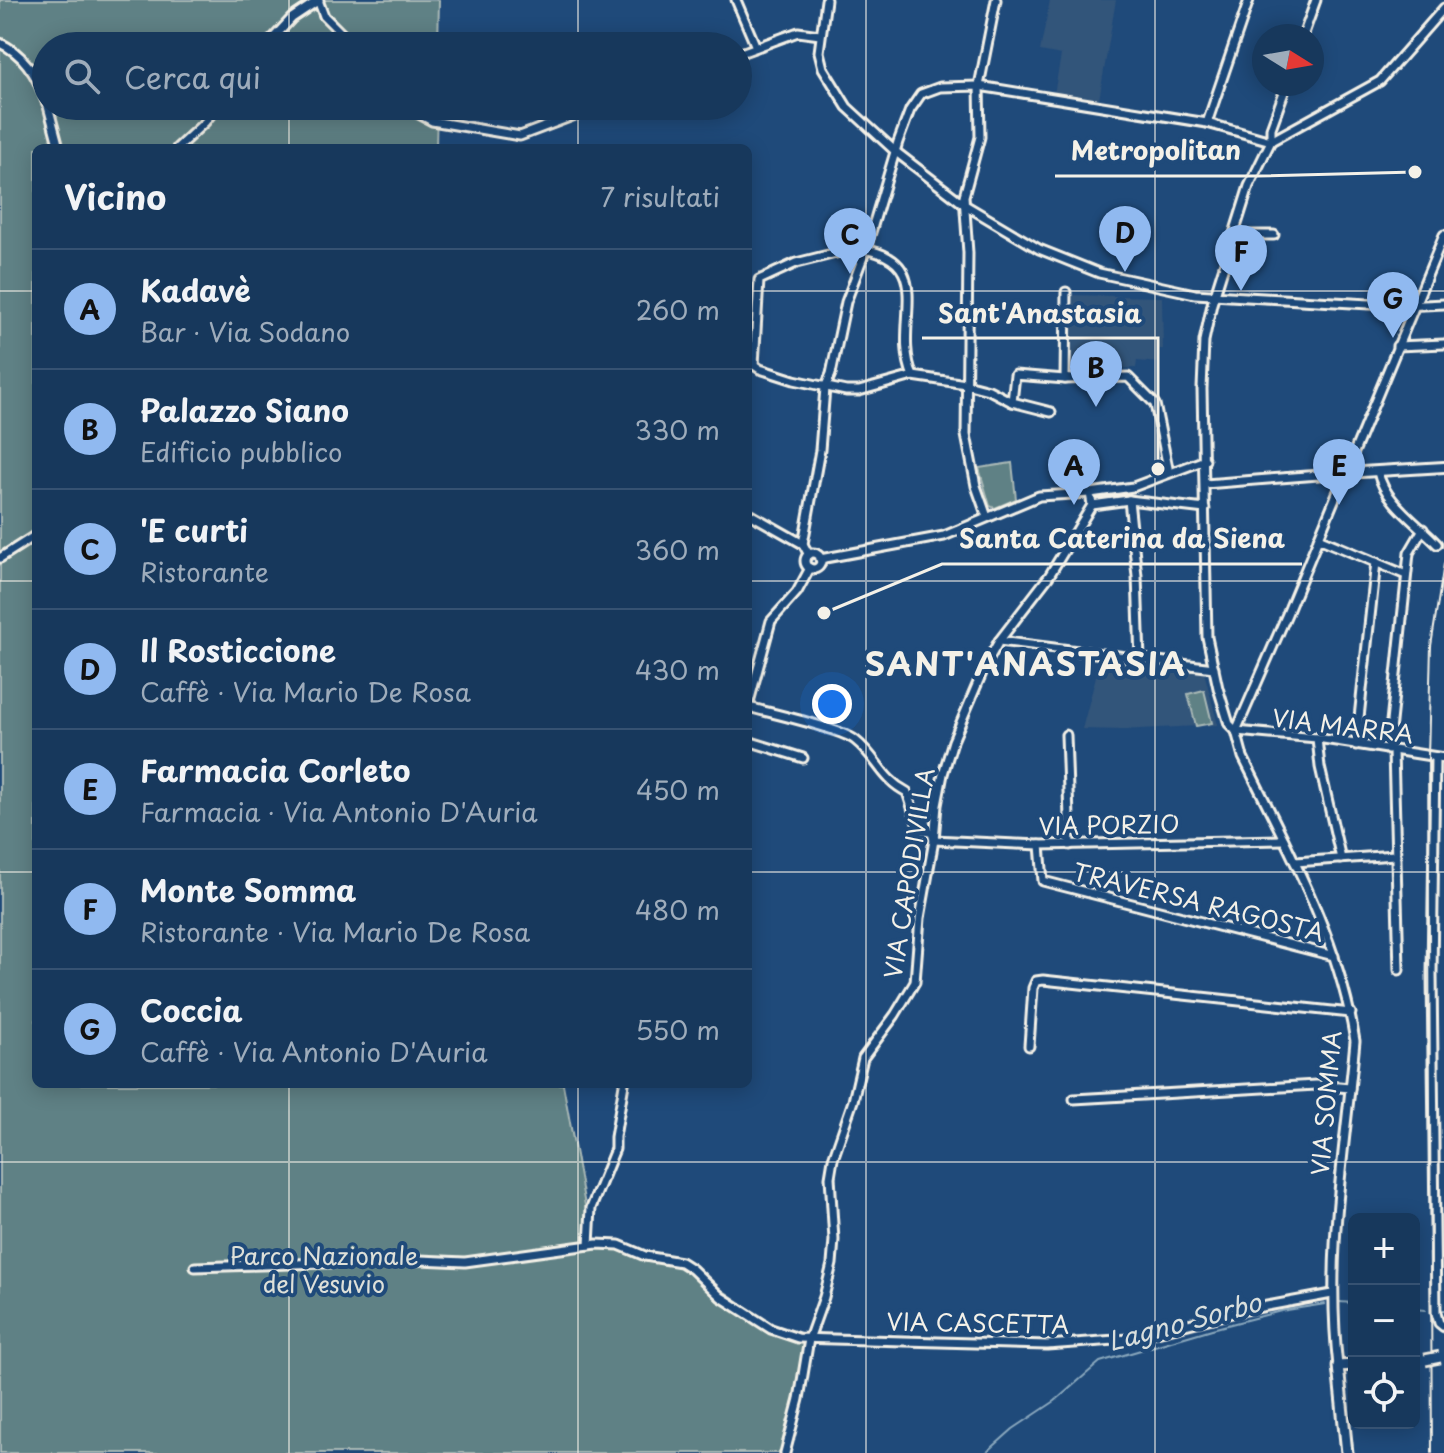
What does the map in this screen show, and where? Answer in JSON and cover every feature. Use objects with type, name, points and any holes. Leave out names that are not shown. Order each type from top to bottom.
[{"type":"main road","points":[[1420,1360],[1442,1356]]},
{"type":"main road","points":[[1338,1366],[1348,1365]]},
{"type":"main road","name":"VIA SOMMA","points":[[1338,1366],[1347,1453]]},
{"type":"street","points":[[279,32],[292,18],[319,0],[324,16],[340,32]]},
{"type":"street","points":[[736,0],[750,32]]},
{"type":"street","points":[[826,0],[819,52],[823,68],[847,107],[896,152],[965,205],[1017,238],[1079,266],[1122,280],[1215,296],[1390,306],[1444,304]]},
{"type":"street","points":[[987,517],[976,486],[966,435],[968,253],[964,196],[980,137],[979,86],[996,0]]},
{"type":"street","points":[[1207,123],[1249,0]]},
{"type":"street","points":[[1307,24],[1316,0]]},
{"type":"street","points":[[803,544],[820,450],[825,388],[831,374],[846,302],[910,110],[921,94],[940,87],[979,86],[1207,123],[1271,141],[1380,81],[1444,8]]},
{"type":"street","points":[[752,49],[798,32],[820,35]]},
{"type":"street","points":[[752,38],[756,47]]},
{"type":"street","points":[[0,43],[12,50],[32,71]]},
{"type":"street","name":"VIA SOMMA","points":[[1283,96],[1271,128],[1271,141],[1249,186],[1215,296],[1203,353],[1207,637],[1229,724],[1236,731],[1243,757],[1320,916],[1351,1013],[1355,1041],[1335,1214],[1332,1294],[1338,1366]]},
{"type":"street","points":[[51,120],[58,144]]},
{"type":"street","points":[[181,144],[204,120]]},
{"type":"street","points":[[430,120],[520,136],[562,120]]},
{"type":"street","points":[[1234,235],[1274,235]]},
{"type":"street","points":[[1236,731],[1444,235]]},
{"type":"street","points":[[752,354],[759,280],[796,263],[838,251],[866,249],[902,266],[905,273],[908,284],[908,365],[913,376]]},
{"type":"street","points":[[752,293],[759,292]]},
{"type":"street","points":[[1065,379],[1066,292]]},
{"type":"street","points":[[1397,346],[1444,344]]},
{"type":"street","points":[[752,363],[783,377],[825,388],[852,391],[913,376],[966,384],[989,390],[1012,402],[1051,412]]},
{"type":"street","points":[[1012,402],[1015,375],[1065,379],[1128,377],[1155,404],[1169,473]]},
{"type":"street","points":[[820,559],[944,536],[1048,494],[1090,493],[1133,487],[1205,460]]},
{"type":"street","points":[[1205,484],[1444,467]]},
{"type":"street","points":[[1378,472],[1396,504],[1437,544]]},
{"type":"street","points":[[1090,493],[1092,505],[1129,500],[1205,509]]},
{"type":"street","points":[[1129,500],[1136,558],[1140,660]]},
{"type":"street","name":"VIA CAPODIVILLA","points":[[785,1453],[799,1399],[809,1339],[832,1264],[834,1240],[830,1177],[833,1159],[853,1101],[863,1058],[915,982],[920,918],[937,805],[950,752],[963,714],[999,641],[1049,576],[1092,505]]},
{"type":"street","points":[[752,515],[803,544],[809,555]]},
{"type":"street","points":[[1399,970],[1390,751],[1409,553],[1423,529]]},
{"type":"street","points":[[0,558],[32,538]]},
{"type":"street","points":[[1318,538],[1406,575]]},
{"type":"street","points":[[809,555],[816,554],[820,559]]},
{"type":"street","points":[[809,555],[805,563],[810,568],[817,568],[820,559]]},
{"type":"street","points":[[1356,745],[1376,562]]},
{"type":"street","points":[[752,692],[771,621],[785,607],[810,568]]},
{"type":"street","points":[[999,641],[1214,668]]},
{"type":"street","points":[[752,708],[852,737],[874,757],[888,782],[907,792],[918,826],[932,833],[934,840]]},
{"type":"street","name":"VIA MARRA","points":[[1236,731],[1317,738],[1440,758]]},
{"type":"street","points":[[1066,735],[1070,845]]},
{"type":"street","points":[[1317,738],[1320,767],[1341,859]]},
{"type":"street","points":[[752,742],[803,758]]},
{"type":"street","points":[[1440,758],[1432,974],[1436,1313],[1444,1327]]},
{"type":"street","name":"VIA PORZIO","points":[[934,840],[1040,845],[1284,840]]},
{"type":"street","name":"TRAVERSA RAGOSTA","points":[[1040,845],[1043,881],[1334,956]]},
{"type":"street","points":[[1295,862],[1395,855]]},
{"type":"street","points":[[1029,1046],[1033,988],[1036,981],[1043,980],[1351,1013]]},
{"type":"street","points":[[1074,1099],[1316,1085],[1350,1088]]},
{"type":"street","points":[[589,1245],[591,1208],[615,1149],[623,1088]]},
{"type":"street","name":"VIA CASCETTA","points":[[195,1267],[405,1260],[465,1262],[589,1245],[619,1245],[645,1256],[681,1262],[721,1297],[771,1329],[798,1338],[1047,1345],[1129,1339],[1240,1311],[1332,1294]]},
{"type":"shaded area","points":[[1050,0],[1116,0],[1099,100],[1054,94],[1061,55],[1040,51]]},
{"type":"shaded area","points":[[1068,295],[1162,297],[1163,349],[1159,349],[1159,363],[1137,361],[1136,368],[1067,370]]},
{"type":"shaded area","points":[[1100,661],[1204,672],[1218,725],[1082,729]]},
{"type":"green space","name":"Parco Nazionale del Vesuvio","points":[[0,0],[439,0],[438,32],[32,32],[32,120],[437,120],[436,144],[32,144],[32,1088],[564,1088],[590,1233],[594,1239],[623,1244],[693,1270],[771,1324],[813,1343],[788,1453],[0,1453]]},
{"type":"green space","points":[[1012,463],[1016,499],[995,508],[990,506],[979,468]]},
{"type":"green space","points":[[1204,690],[1212,723],[1196,726],[1188,694]]},
{"type":"waterway","name":"Lagno Sorbo","points":[[1339,1302],[1348,1303]]},
{"type":"waterway","name":"Lagno Sorbo","points":[[986,1453],[1013,1429],[1055,1401],[1100,1362],[1281,1311],[1325,1304]]},
{"type":"waterway","name":"Lagno Sorbo","points":[[1420,1310],[1425,1310]]},
{"type":"railway","points":[[1432,1453],[1428,756],[1431,646],[1444,564]]},
{"type":"place","name":"Metropolitan","points":[[1415,172]]},
{"type":"place","name":"Il Rosticcione","points":[[1125,272]]},
{"type":"place","name":"'E curti","points":[[850,274]]},
{"type":"place","name":"Monte Somma","points":[[1241,291]]},
{"type":"place","name":"Coccia","points":[[1393,338]]},
{"type":"place","name":"Palazzo Siano","points":[[1096,407]]},
{"type":"place","name":"Sant'Anastasia","points":[[1158,469]]},
{"type":"place","name":"Kadavè","points":[[1074,505]]},
{"type":"place","name":"Farmacia Corleto","points":[[1339,505]]},
{"type":"place","name":"Santa Caterina da Siena","points":[[824,613]]},
{"type":"district","name":"SANT'ANASTASIA","points":[[1026,663]]}]
